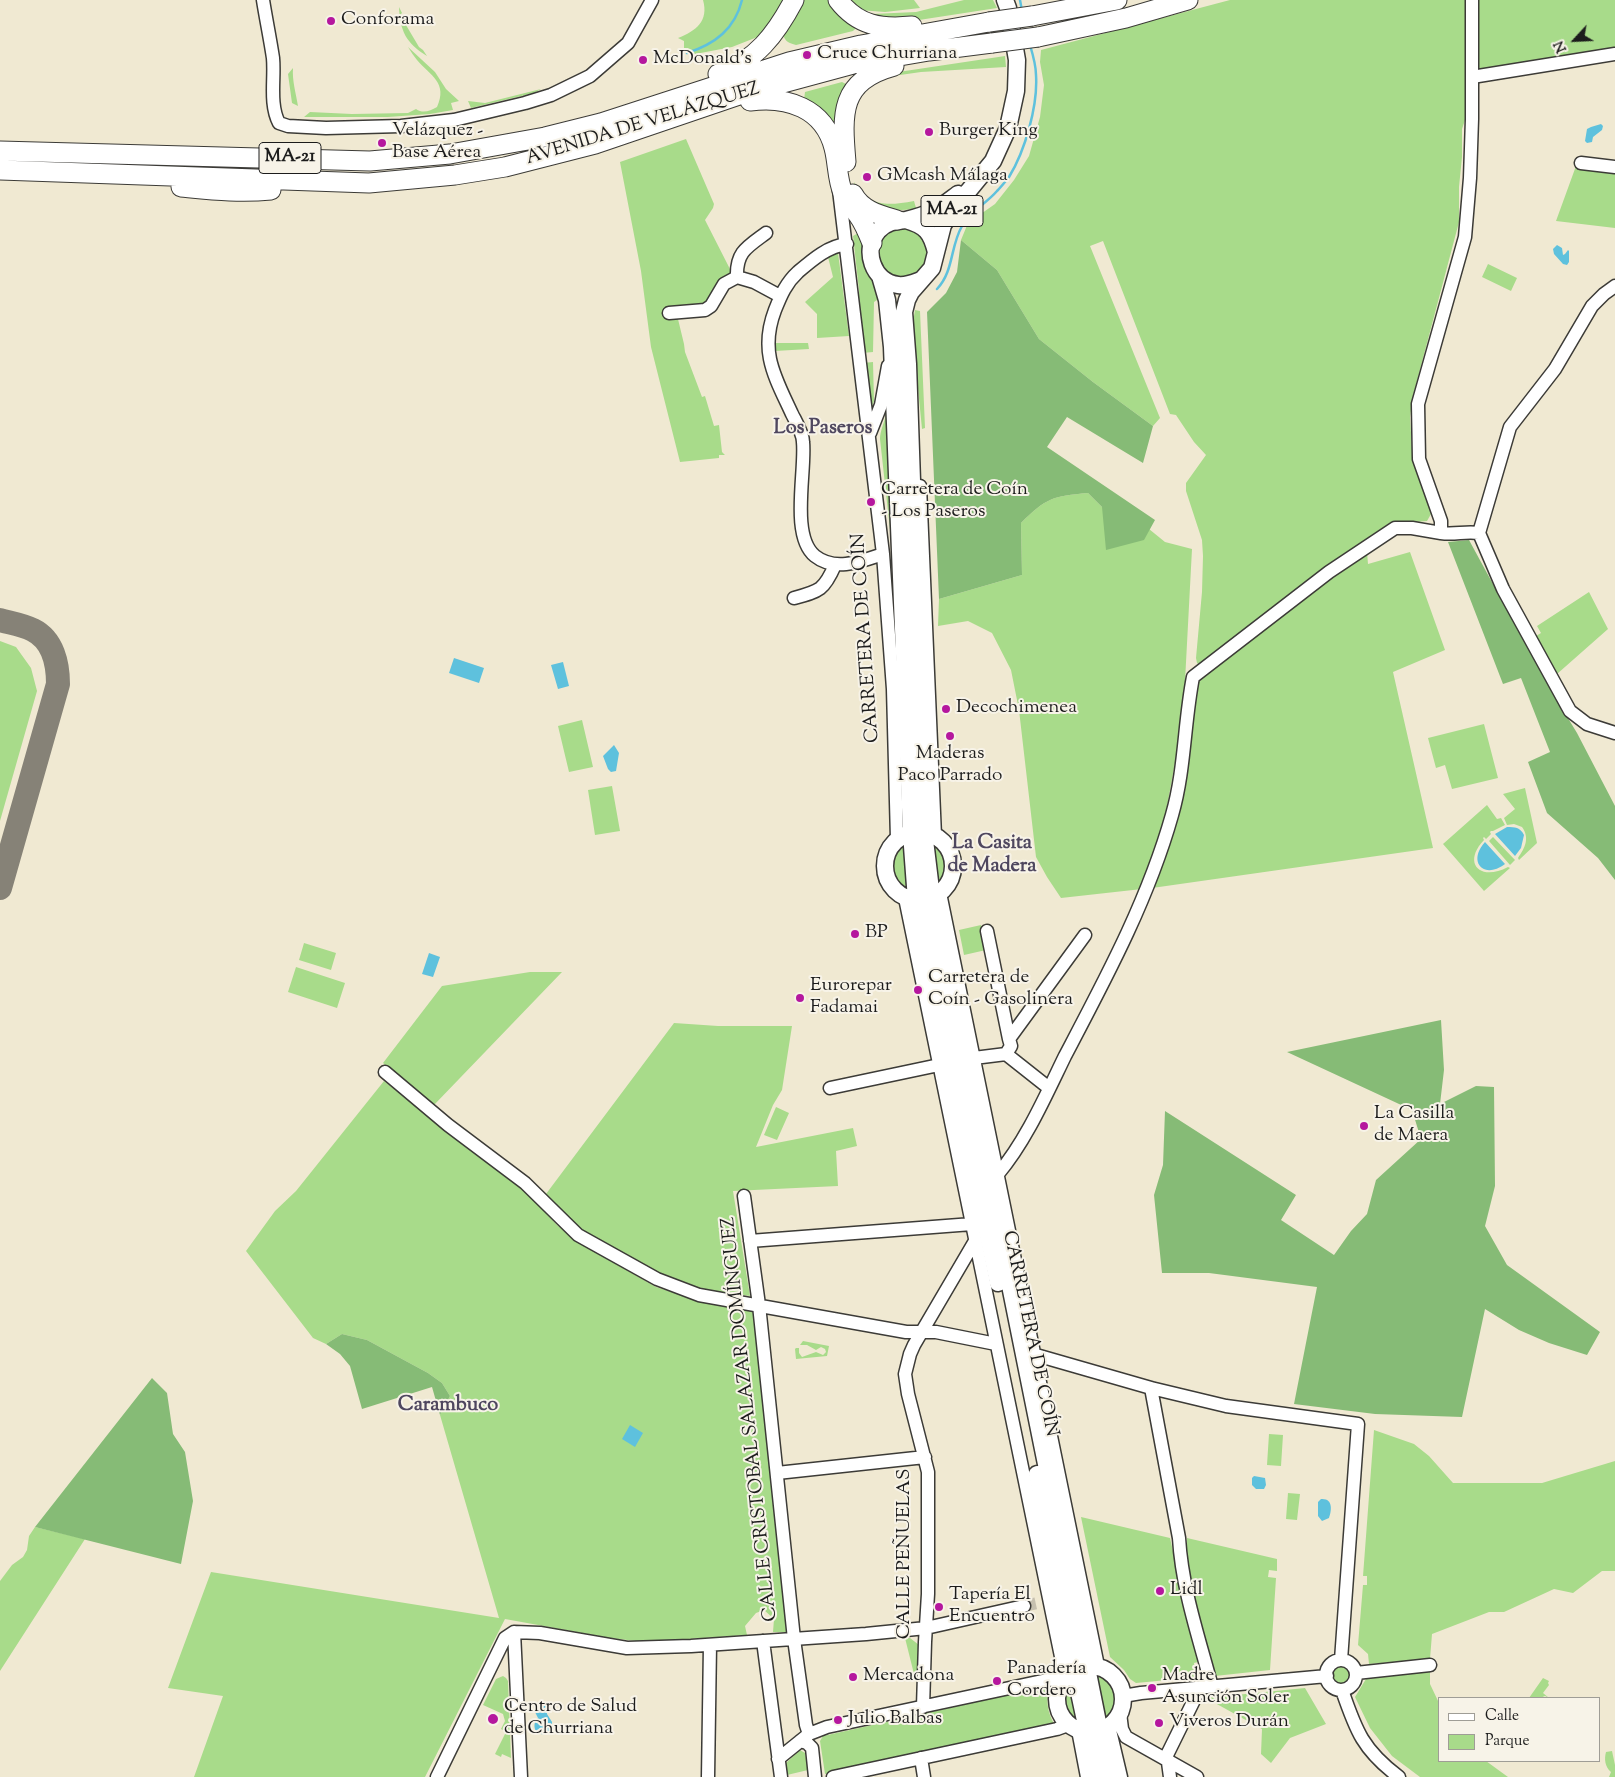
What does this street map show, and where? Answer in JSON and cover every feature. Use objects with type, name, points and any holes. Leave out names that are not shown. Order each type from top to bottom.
[{"type":"highway","points":[[577,128],[598,115],[726,71],[750,58],[764,45],[786,15],[794,0]]},
{"type":"highway","points":[[838,0],[850,14],[862,22],[877,26],[898,27],[926,24],[955,27]]},
{"type":"highway","name":"AVENIDA DE VELÁZQUEZ","points":[[0,151],[370,160],[450,154],[545,137],[601,123],[789,62],[861,45],[1117,0]]},
{"type":"highway","name":"AVENIDA DE VELÁZQUEZ","points":[[0,170],[369,183],[454,175],[505,167],[595,144],[742,94],[854,64],[929,51],[1038,37],[1126,18],[1188,0]]},
{"type":"highway","points":[[902,220],[876,214],[856,199],[851,190],[843,125],[849,97],[861,81],[877,71],[940,58],[988,44]]},
{"type":"highway","points":[[643,128],[672,127],[751,100],[774,99],[798,105],[815,115],[826,130],[834,147],[843,192],[848,203],[859,216],[872,243]]},
{"type":"main road","name":"MA-21","points":[[936,252],[943,225],[952,211],[993,161],[1008,128],[1016,91],[1017,60],[1005,0]]},
{"type":"main road","name":"MA-21","points":[[902,220],[931,212],[942,206],[979,177]]},
{"type":"main road","points":[[910,899],[917,835],[908,364],[904,312],[911,292],[932,268],[936,252],[928,232],[919,224],[902,220],[888,223],[878,231],[872,243],[871,256],[872,264],[880,276],[887,300],[892,347],[917,835],[936,895],[1097,1777]]},
{"type":"main road","points":[[880,276],[887,281],[897,284],[909,284],[921,280]]},
{"type":"main road","points":[[917,835],[944,842],[950,852],[953,863],[952,874],[948,884],[936,895],[910,899],[890,886],[885,874],[885,861],[889,849],[917,835]]},
{"type":"main road","name":"CARRETERA DE COÍN","points":[[910,899],[1016,1364],[1077,1671]]},
{"type":"main road","points":[[1089,1729],[1120,1713],[1123,1696],[1121,1686],[1116,1677],[1108,1670],[1077,1671],[1057,1691],[1056,1700],[1061,1716],[1089,1729],[1109,1777]]},
{"type":"street","points":[[263,0],[273,58],[276,118],[279,123],[293,127],[326,128],[402,126],[454,120],[551,95],[590,76],[628,43],[652,0]]},
{"type":"street","points":[[1440,533],[1441,521],[1419,459],[1418,404],[1464,237],[1470,178],[1472,0]]},
{"type":"street","points":[[1472,77],[1615,54]]},
{"type":"street","points":[[1581,163],[1615,167]]},
{"type":"street","name":"CARRETERA DE COÍN","points":[[838,173],[841,213],[847,244],[884,554],[893,689],[917,835]]},
{"type":"street","points":[[736,277],[736,266],[742,251],[766,233]]},
{"type":"street","points":[[847,244],[833,247],[812,260],[793,276],[780,296],[767,338],[772,371],[803,440],[800,504],[803,539],[814,556],[835,564],[858,562],[884,554]]},
{"type":"street","points":[[669,314],[705,310],[711,306],[724,284],[736,277],[754,282],[780,296]]},
{"type":"street","points":[[1615,286],[1592,306],[1555,369],[1510,427],[1478,533],[1503,589],[1570,711],[1587,724],[1615,733]]},
{"type":"street","name":"CARRETERA DE COÍN","points":[[869,435],[881,405],[892,347]]},
{"type":"street","points":[[998,1174],[1011,1160],[1049,1088],[1118,954],[1149,885],[1172,814],[1183,766],[1188,702],[1193,677],[1329,572],[1395,528],[1412,528],[1452,535],[1470,531],[1478,533]]},
{"type":"street","points":[[794,598],[817,592],[828,582],[835,564]]},
{"type":"street","name":"CARRETERA DE COÍN","points":[[936,895],[974,1058],[1036,1355],[1077,1671]]},
{"type":"street","name":"CARRETERA DE COÍN","points":[[910,899],[939,1065],[996,1344],[1044,1602],[1077,1671]]},
{"type":"street","points":[[987,930],[1011,1046],[1006,1054]]},
{"type":"street","points":[[1009,1038],[1085,936]]},
{"type":"street","points":[[974,1058],[1006,1054],[1049,1088]]},
{"type":"street","points":[[830,1088],[939,1065]]},
{"type":"street","points":[[386,1072],[448,1125],[525,1184],[578,1235],[657,1279],[699,1296],[906,1332],[936,1332],[996,1344]]},
{"type":"street","name":"CALLE CRISTOBAL SALAZAR DOMÍNGUEZ","points":[[744,1196],[759,1305],[794,1639],[806,1725],[805,1738]]},
{"type":"street","points":[[750,1241],[972,1224]]},
{"type":"street","name":"CALLE PEÑUELAS","points":[[923,1707],[928,1594],[928,1472],[926,1457],[908,1394],[905,1374],[910,1354],[975,1241]]},
{"type":"street","points":[[1036,1355],[1151,1388],[1226,1406],[1358,1424],[1341,1660]]},
{"type":"street","points":[[1151,1388],[1206,1688],[1167,1755],[1166,1760],[1170,1777]]},
{"type":"street","points":[[777,1474],[926,1457]]},
{"type":"street","points":[[437,1777],[505,1638],[514,1632],[540,1632],[627,1648],[710,1644],[926,1628],[1024,1606]]},
{"type":"street","points":[[514,1632],[521,1777]]},
{"type":"street","points":[[763,1641],[781,1777]]},
{"type":"street","points":[[708,1777],[710,1644]]},
{"type":"street","points":[[1341,1660],[1349,1662],[1356,1672],[1354,1682],[1347,1689],[1342,1690],[1334,1687],[1326,1676],[1332,1663],[1341,1660]]},
{"type":"street","points":[[1356,1672],[1430,1665]]},
{"type":"street","points":[[778,1759],[805,1738],[827,1727],[1047,1680],[1077,1671]]},
{"type":"street","points":[[1123,1696],[1326,1676]]},
{"type":"street","points":[[1342,1690],[1355,1727],[1368,1748],[1380,1763],[1399,1777]]},
{"type":"street","points":[[1120,1713],[1122,1729],[1126,1737],[1197,1777]]},
{"type":"street","points":[[833,1777],[871,1773],[921,1758],[1061,1728],[1089,1729]]},
{"type":"street","points":[[1087,1777],[1089,1729]]},
{"type":"street","points":[[1089,1729],[1121,1777]]},
{"type":"street","points":[[805,1738],[812,1748],[815,1777]]},
{"type":"street","points":[[921,1758],[924,1777]]},
{"type":"green space","points":[[703,0],[786,0],[765,34],[732,47],[690,55],[688,48],[684,49],[684,41],[678,38],[690,32],[699,24],[704,14]]},
{"type":"green space","points":[[802,0],[828,0],[856,28],[853,31],[796,45],[789,43],[783,34]]},
{"type":"green space","points":[[848,0],[914,0],[920,8],[885,12],[859,10]]},
{"type":"green space","points":[[964,0],[993,0],[997,8],[906,22],[869,20],[872,14],[916,12]]},
{"type":"green space","points":[[1230,0],[1466,0],[1467,114],[1462,129],[1459,222],[1413,396],[1410,417],[1412,449],[1431,514],[1427,521],[1390,524],[1201,666],[1197,663],[1196,658],[1202,592],[1202,540],[1186,491],[1186,483],[1206,455],[1194,442],[1176,415],[1170,414],[1103,241],[1090,246],[1160,418],[1153,426],[1039,339],[997,270],[961,240],[968,223],[995,204],[1014,180],[1029,156],[1040,117],[1044,85],[1040,62],[1041,50]]},
{"type":"green space","points":[[1477,0],[1615,0],[1615,50],[1479,70],[1476,66]]},
{"type":"green space","points":[[400,15],[419,47],[427,56],[409,41],[403,30]]},
{"type":"green space","points":[[408,47],[435,72],[446,89],[459,101],[451,103],[453,110],[430,114],[388,117],[304,117],[310,112],[352,114],[408,113],[416,109],[426,111],[437,107],[440,99],[439,86]]},
{"type":"green space","points":[[1005,56],[1006,67],[921,72],[886,77],[885,74]]},
{"type":"green space","points":[[293,68],[298,106],[292,103],[288,74]]},
{"type":"green space","points":[[842,82],[848,85],[837,131],[804,100],[805,92]]},
{"type":"green space","points":[[541,89],[534,93],[471,108],[468,101],[485,103]]},
{"type":"green space","points":[[686,139],[714,204],[705,220],[732,273],[706,305],[677,315],[685,352],[702,397],[705,396],[714,426],[719,425],[722,452],[725,455],[719,455],[719,458],[680,462],[651,347],[641,271],[620,162]]},
{"type":"green space","points":[[1576,166],[1615,170],[1615,228],[1556,221]]},
{"type":"green space","points":[[854,182],[866,196],[879,203],[895,204],[914,201],[916,208],[888,210],[870,205],[857,192]]},
{"type":"green space","points":[[903,228],[917,232],[924,239],[928,253],[924,267],[917,274],[903,278],[889,274],[882,267],[878,253],[882,239],[889,232]]},
{"type":"green space","points":[[860,232],[863,241],[863,261],[880,298],[874,302],[873,352],[862,353],[859,290],[853,236]]},
{"type":"green space","points":[[961,240],[997,270],[1039,339],[1153,426],[1143,463],[1067,417],[1047,447],[1155,520],[1144,540],[1106,550],[1102,507],[1088,493],[1058,497],[1044,503],[1021,523],[1022,575],[939,599],[927,312],[946,293],[957,272]]},
{"type":"green space","points":[[838,253],[849,336],[817,338],[817,314],[805,302],[833,277],[828,257]]},
{"type":"green space","points":[[1488,264],[1517,278],[1511,291],[1482,277]]},
{"type":"green space","points":[[915,310],[920,311],[925,428],[922,429],[917,378],[912,357],[910,315],[914,316]]},
{"type":"green space","points":[[773,343],[808,343],[809,349],[775,351]]},
{"type":"green space","points":[[873,362],[874,401],[869,422],[863,363]]},
{"type":"green space","points":[[886,407],[888,407],[894,566],[880,439]]},
{"type":"green space","points":[[1088,493],[1102,507],[1143,540],[1149,529],[1165,542],[1192,549],[1183,719],[1166,812],[1142,889],[1061,898],[1036,857],[1019,710],[1011,670],[992,633],[968,621],[938,626],[939,599],[1022,575],[1021,523],[1044,503],[1066,495]]},
{"type":"green space","points":[[1469,540],[1549,687],[1577,733],[1615,806],[1615,880],[1598,858],[1547,813],[1528,762],[1550,752],[1521,678],[1503,684],[1448,542]]},
{"type":"green space","points":[[1367,552],[1368,564],[1410,552],[1445,650],[1393,672],[1433,848],[1152,888],[1177,815],[1188,772],[1194,694],[1198,683],[1206,674],[1261,631]]},
{"type":"green space","points":[[1589,592],[1608,629],[1557,674],[1536,636],[1541,633],[1537,626]]},
{"type":"green space","points":[[0,641],[16,647],[31,668],[37,691],[0,821]]},
{"type":"green space","points":[[582,720],[593,767],[569,772],[558,726]]},
{"type":"green space","points":[[1484,724],[1498,778],[1452,789],[1445,765],[1436,768],[1428,738]]},
{"type":"green space","points":[[612,786],[620,831],[595,835],[588,790]]},
{"type":"green space","points":[[1525,788],[1537,843],[1519,860],[1518,858],[1526,843],[1526,835],[1522,827],[1514,824],[1507,825],[1504,818],[1515,809],[1503,794]]},
{"type":"green space","points":[[1487,805],[1497,819],[1501,818],[1505,825],[1491,831],[1491,834],[1486,839],[1483,838],[1484,840],[1475,856],[1475,863],[1477,868],[1489,872],[1510,868],[1484,891],[1443,844]]},
{"type":"green space","points":[[1493,837],[1515,860],[1510,865],[1489,841]]},
{"type":"green space","points":[[930,843],[940,852],[944,862],[944,874],[938,885]]},
{"type":"green space","points":[[905,845],[910,891],[898,882],[894,870],[896,857]]},
{"type":"green space","points":[[981,925],[986,950],[964,955],[959,930]]},
{"type":"green space","points":[[304,943],[336,953],[331,970],[299,960]]},
{"type":"green space","points":[[296,967],[345,983],[337,1008],[288,992]]},
{"type":"green space","points":[[530,972],[562,972],[434,1105],[383,1063],[442,986]]},
{"type":"green space","points":[[1441,1020],[1444,1070],[1440,1104],[1476,1086],[1494,1087],[1495,1186],[1485,1226],[1507,1265],[1600,1332],[1587,1355],[1549,1343],[1519,1330],[1485,1309],[1462,1417],[1375,1414],[1294,1404],[1317,1287],[1209,1273],[1162,1273],[1154,1195],[1163,1165],[1165,1111],[1296,1195],[1281,1220],[1334,1255],[1351,1231],[1367,1214],[1376,1180],[1421,1139],[1412,1110],[1287,1052]]},
{"type":"green space","points":[[674,1023],[718,1026],[792,1026],[782,1090],[773,1105],[756,1147],[853,1128],[857,1146],[836,1151],[838,1186],[733,1191],[750,1296],[701,1289],[662,1274],[581,1232],[561,1213],[546,1194]]},
{"type":"green space","points":[[384,1081],[457,1140],[511,1180],[531,1197],[557,1225],[579,1243],[656,1287],[687,1297],[753,1310],[788,1626],[786,1632],[773,1632],[774,1619],[764,1610],[756,1613],[745,1626],[747,1635],[645,1642],[610,1638],[505,1619],[425,1777],[194,1777],[223,1696],[168,1688],[211,1572],[499,1618],[440,1415],[450,1396],[442,1383],[428,1373],[367,1340],[342,1334],[326,1344],[313,1338],[246,1251],[275,1211],[296,1191]]},
{"type":"green space","points":[[776,1107],[789,1113],[777,1140],[764,1135]]},
{"type":"green space","points":[[342,1334],[367,1340],[428,1373],[442,1383],[450,1396],[440,1415],[432,1387],[362,1409],[350,1366],[340,1354],[326,1344]]},
{"type":"green space","points":[[803,1341],[829,1346],[827,1356],[796,1359],[796,1348],[799,1348],[799,1353],[802,1357],[816,1352],[823,1355],[826,1352],[821,1347],[816,1350],[807,1345],[800,1345]]},
{"type":"green space","points":[[152,1378],[167,1393],[173,1434],[185,1452],[193,1501],[181,1564],[35,1527]]},
{"type":"green space","points":[[1374,1430],[1414,1444],[1429,1456],[1453,1483],[1542,1483],[1615,1461],[1615,1571],[1602,1571],[1573,1593],[1554,1589],[1504,1612],[1489,1612],[1432,1634],[1430,1659],[1369,1664],[1368,1654],[1358,1645],[1363,1585],[1367,1585],[1367,1576],[1363,1576]]},
{"type":"green space","points":[[1269,1434],[1283,1435],[1281,1466],[1267,1465]]},
{"type":"green space","points":[[1288,1493],[1300,1494],[1297,1520],[1286,1519]]},
{"type":"green space","points":[[1081,1517],[1170,1538],[1198,1662],[1194,1663],[1196,1672],[1200,1672],[1199,1677],[1136,1683],[1110,1657]]},
{"type":"green space","points":[[35,1527],[85,1539],[0,1671],[0,1581],[12,1565],[23,1557],[27,1550],[29,1536]]},
{"type":"green space","points":[[1187,1538],[1277,1559],[1277,1571],[1269,1570],[1268,1577],[1276,1578],[1270,1670],[1215,1676],[1197,1614],[1187,1559]]},
{"type":"green space","points":[[905,1638],[910,1638],[919,1645],[916,1682]]},
{"type":"green space","points":[[1342,1666],[1348,1669],[1351,1675],[1348,1681],[1342,1684],[1336,1681],[1333,1675],[1336,1669]]},
{"type":"green space","points":[[1430,1672],[1430,1684],[1438,1701],[1438,1762],[1487,1762],[1508,1777],[1420,1777],[1392,1756],[1370,1728],[1355,1697],[1366,1679],[1372,1676]]},
{"type":"green space","points":[[1097,1674],[1109,1683],[1115,1695],[1114,1708],[1106,1720]]},
{"type":"green space","points":[[503,1676],[508,1681],[511,1758],[502,1754],[501,1757],[495,1754],[506,1732],[501,1729],[505,1721],[503,1714],[483,1705],[496,1679]]},
{"type":"green space","points":[[1543,1678],[1549,1681],[1549,1685],[1543,1693],[1548,1697],[1530,1697]]},
{"type":"green space","points":[[1072,1680],[1082,1725],[1070,1717],[1064,1706],[1065,1692]]},
{"type":"green space","points":[[1049,1686],[1048,1706],[1050,1716],[1055,1725],[825,1774],[820,1741],[823,1736]]},
{"type":"green space","points":[[1305,1688],[1326,1724],[1290,1738],[1271,1763],[1261,1754],[1262,1729],[1206,1698]]},
{"type":"green space","points":[[800,1750],[805,1753],[808,1770],[787,1775],[786,1763]]},
{"type":"green space","points":[[1612,1751],[1615,1777],[1609,1777],[1611,1772],[1607,1768],[1605,1760],[1606,1752]]},
{"type":"water","points":[[1601,124],[1603,126],[1602,130],[1593,137],[1592,142],[1587,143],[1585,141],[1587,129]]},
{"type":"water","points":[[1557,245],[1562,248],[1563,255],[1569,251],[1569,262],[1567,265],[1563,264],[1554,254],[1553,249]]},
{"type":"water","points":[[454,658],[484,668],[479,683],[449,673]]},
{"type":"water","points":[[563,662],[569,686],[558,689],[551,665]]},
{"type":"water","points":[[614,745],[619,753],[616,771],[611,772],[603,756]]},
{"type":"water","points":[[1507,827],[1517,828],[1524,835],[1521,848],[1515,856],[1495,834]]},
{"type":"water","points":[[1485,842],[1505,864],[1490,870],[1480,866],[1478,856]]},
{"type":"water","points":[[429,953],[440,957],[433,977],[422,974]]},
{"type":"water","points":[[630,1425],[643,1433],[635,1447],[622,1439]]},
{"type":"water","points":[[1254,1476],[1265,1478],[1266,1485],[1264,1489],[1256,1489],[1252,1485],[1252,1478]]},
{"type":"water","points":[[1321,1499],[1328,1500],[1331,1505],[1329,1518],[1322,1521],[1318,1516],[1318,1502]]},
{"type":"water","points":[[539,1703],[547,1706],[547,1714],[552,1722],[552,1729],[545,1735],[537,1733],[535,1727],[538,1718],[534,1710]]},
{"type":"waterway","points":[[687,53],[706,45],[722,34],[734,19],[742,0]]},
{"type":"waterway","points":[[1020,0],[1022,11]]},
{"type":"waterway","points":[[937,289],[946,275],[955,242],[962,226],[969,216],[993,196],[1009,177],[1025,141],[1033,114],[1036,87],[1035,68],[1030,45]]},
{"type":"taxiway","points":[[0,620],[22,625],[40,634],[53,653],[58,684],[0,888]]},
{"type":"tunnel","points":[[1024,1606],[1038,1603]]},
{"type":"place","name":"Conforama","points":[[331,21]]},
{"type":"place","name":"Cruce Churriana","points":[[807,55]]},
{"type":"place","name":"McDonald's","points":[[643,60]]},
{"type":"place","name":"Burger King","points":[[929,132]]},
{"type":"place","name":"Velázquez - Base Aérea","points":[[382,143]]},
{"type":"place","name":"GMcash Málaga","points":[[867,177]]},
{"type":"place","name":"Carretera de Coín - Los Paseros","points":[[871,502]]},
{"type":"place","name":"Decochimenea","points":[[946,709]]},
{"type":"place","name":"Maderas Paco Parrado","points":[[950,736]]},
{"type":"place","name":"BP","points":[[855,934]]},
{"type":"place","name":"Carretera de Coín - Gasolinera","points":[[918,990]]},
{"type":"place","name":"Eurorepar Fadamai","points":[[800,998]]},
{"type":"place","name":"La Casilla de Maera","points":[[1364,1126]]},
{"type":"place","name":"Lidl","points":[[1160,1591]]},
{"type":"place","name":"Tapería El Encuentro","points":[[939,1607]]},
{"type":"place","name":"Mercadona","points":[[853,1677]]},
{"type":"place","name":"Panadería Cordero","points":[[997,1681]]},
{"type":"place","name":"Madre Asunción Soler","points":[[1152,1688]]},
{"type":"place","name":"Centro de Salud de Churriana","points":[[493,1719]]},
{"type":"place","name":"Julio Balbas","points":[[838,1720]]},
{"type":"place","name":"Viveros Durán","points":[[1159,1723]]},
{"type":"district","name":"Los Paseros","points":[[823,430]]},
{"type":"district","name":"La Casita de Madera","points":[[992,856]]},
{"type":"district","name":"Carambuco","points":[[448,1407]]}]
